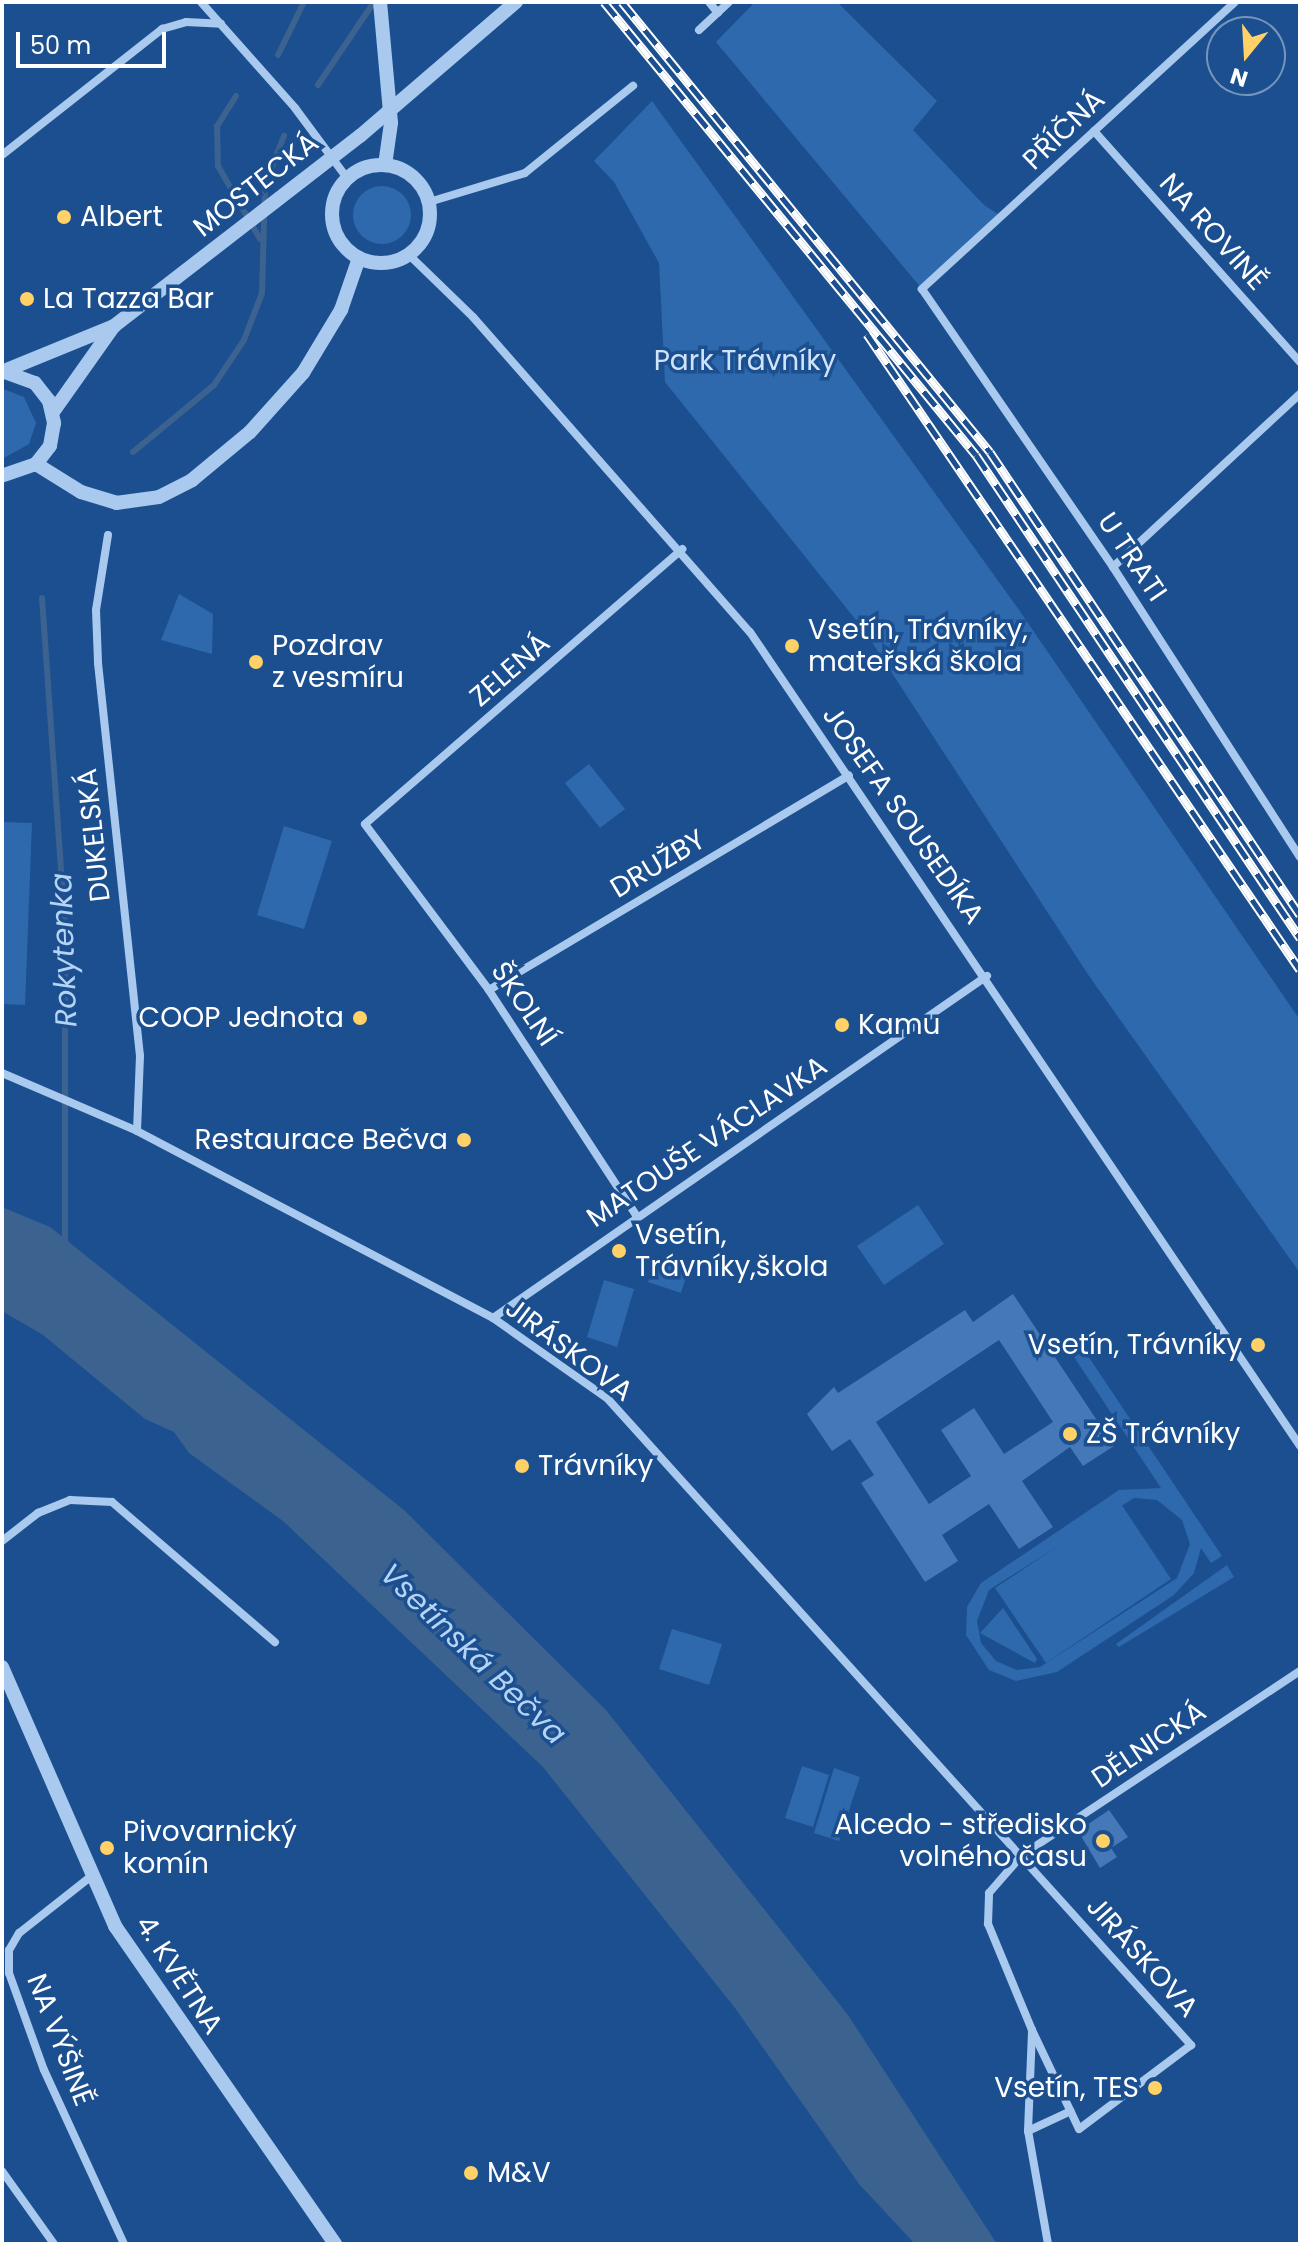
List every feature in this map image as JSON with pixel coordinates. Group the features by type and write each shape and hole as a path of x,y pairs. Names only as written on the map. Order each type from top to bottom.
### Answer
{"street":[{"path":"201,2 295,108 347,178"},
{"path":"380,2 391,123 385,165"},
{"name":"MOSTECKÁ","path":"3,371 114,326 360,136 516,2"},
{"path":"709,2 718,13"},
{"path":"699,30 729,2"},
{"name":"PŘÍČNÁ","path":"922,289 1235,2"},
{"path":"2,155 162,29 186,22 221,24"},
{"path":"429,202 525,173 633,86"},
{"name":"NA ROVINĚ","path":"1094,131 1300,362"},
{"path":"385,165 413,176 429,202 427,232 409,255 384,263 359,258 346,249 332,221 332,206 347,178 385,165"},
{"name":"JOSEFA SOUSEDÍKA","path":"409,255 473,317 682,549 750,632 987,976 1300,1446"},
{"path":"36,464 73,487 116,503 174,491 250,432 316,353 341,310 359,258"},
{"name":"U TRATI","path":"922,289 1113,567 1300,855"},
{"path":"2,476 36,464 50,446 53,412 114,326"},
{"path":"3,371 35,383 53,412"},
{"path":"1113,567 1300,394"},
{"name":"DUKELSKÁ","path":"108,535 96,610 98,663 140,1056 137,1131"},
{"name":"ZELENÁ","path":"365,824 682,549"},
{"name":"DRUŽBY","path":"489,990 849,775"},
{"name":"ŠKOLNÍ","path":"365,824 489,990 636,1215"},
{"name":"MATOUŠE VÁCLAVKA","path":"493,1318 636,1215 987,976"},
{"name":"JIRÁSKOVA","path":"2,1073 137,1131 493,1318 607,1398 1191,2045 1079,2129 1071,2111"},
{"path":"2,1541 38,1513 70,1500 112,1502 275,1642"},
{"name":"4. KVĚTNA","path":"2,1667 89,1878 168,2008 335,2244"},
{"name":"DĚLNICKÁ","path":"1022,1855 1300,1671"},
{"path":"1022,1855 995,1881 988,1924 1032,2030 1071,2111 1028,2131"},
{"name":"NA VÝŠINĚ","path":"89,1878 19,1933 9,1950 9,1973 44,2070 124,2244"},
{"path":"1032,2030 1028,2131 1048,2244"},
{"path":"2,2171 54,2244"}],"green space":[{"path":"755,2 837,2 937,101 913,130 984,205 1004,218 922,289 716,42"},
{"name":"Park Trávníky","path":"652,101 1017,607 1300,1020 1300,1273 1089,976 864,630 665,382 659,263 614,182 594,161"},
{"path":"382,186 393,188 402,195 409,204 409,226 402,235 393,242 382,244 371,242 362,235 355,226 353,215 355,204 362,195 371,188"},
{"path":"3,389 24,397 36,423 29,444 4,458"},
{"path":"179,594 213,614 212,654 161,640"},
{"path":"589,764 625,809 600,828 565,783"},
{"path":"2,822 32,823 25,1005 2,1004"},
{"path":"284,826 332,841 304,929 257,915"},
{"path":"918,1205 944,1244 884,1285 857,1246"},
{"path":"656,1260 688,1271 681,1293 648,1282"},
{"path":"604,1280 634,1289 617,1347 587,1337"},
{"path":"1084,1350 1222,1556 1211,1563 1201,1548 1194,1573 1174,1595 1057,1672 1016,1681 989,1670 966,1635 967,1607 981,1583 1119,1490 1161,1488 1074,1357","holes":["1134,1498 1157,1500 1182,1520 1190,1544 1177,1578 1040,1667 1017,1670 996,1661 981,1643 977,1621 989,1590"]},
{"path":"1121,1504 1171,1579 1046,1663 995,1588"},
{"path":"1227,1565 1234,1577 1119,1647 1116,1644"},
{"path":"1003,1608 1037,1659 1035,1663 980,1633"},
{"path":"672,1629 722,1644 709,1685 659,1669"},
{"path":"802,1766 829,1775 813,1827 785,1818"},
{"path":"834,1768 860,1777 839,1841 814,1833"}],"water":[{"name":"Vsetínská Bečva","path":"2,1207 50,1227 404,1510 606,1710 848,2015 997,2244 915,2244 859,2184 735,2008 543,1767 283,1521 189,1453 174,1432 145,1419 43,1335 2,1311"}],"building":[{"name":"ZŠ Trávníky","path":"1013,1294 1114,1446 1083,1466 1070,1447 1022,1481 1053,1527 1019,1549 989,1504 942,1535 958,1561 925,1582 861,1483 874,1475 850,1439 832,1451 807,1414 834,1387 838,1393 965,1310 973,1322","holes":["999,1340 1053,1422 1004,1454 974,1408 941,1430 971,1476 929,1504 876,1422"]},
{"name":"Alcedo - středisko volného času","path":"1109,1810 1128,1837 1111,1848 1117,1857 1100,1868 1078,1831"}],"waterway":[{"path":"278,55 304,2"},
{"name":"Rokytenka","path":"318,85 374,2"},
{"path":"236,96 217,126 218,166 260,239"},
{"name":"Rokytenka","path":"133,452 214,385 244,340 262,293 265,184 284,136"},
{"name":"Rokytenka","path":"42,598 65,931 65,1249"}],"railway":[{"path":"604,2 976,455 1300,938"},
{"path":"622,2 990,452 1300,915"},
{"path":"867,334 1300,970"}],"place":[{"name":"Albert","path":"64,217"},
{"name":"La Tazza Bar","path":"27,299"},
{"name":"Vsetín, Trávníky, mateřská škola","path":"792,646"},
{"name":"Pozdrav z vesmíru","path":"256,662"},
{"name":"COOP Jednota","path":"360,1018"},
{"name":"Kamu","path":"842,1025"},
{"name":"Restaurace Bečva","path":"464,1140"},
{"name":"Vsetín, Trávníky,škola","path":"619,1251"},
{"name":"Vsetín, Trávníky","path":"1258,1345"},
{"name":"ZŠ Trávníky","path":"1070,1434"},
{"name":"Trávníky","path":"522,1466"},
{"name":"Alcedo - středisko volného času","path":"1103,1841"},
{"name":"Pivovarnický komín","path":"107,1848"},
{"name":"Vsetín, TES","path":"1155,2088"},
{"name":"M&V","path":"471,2173"}]}
